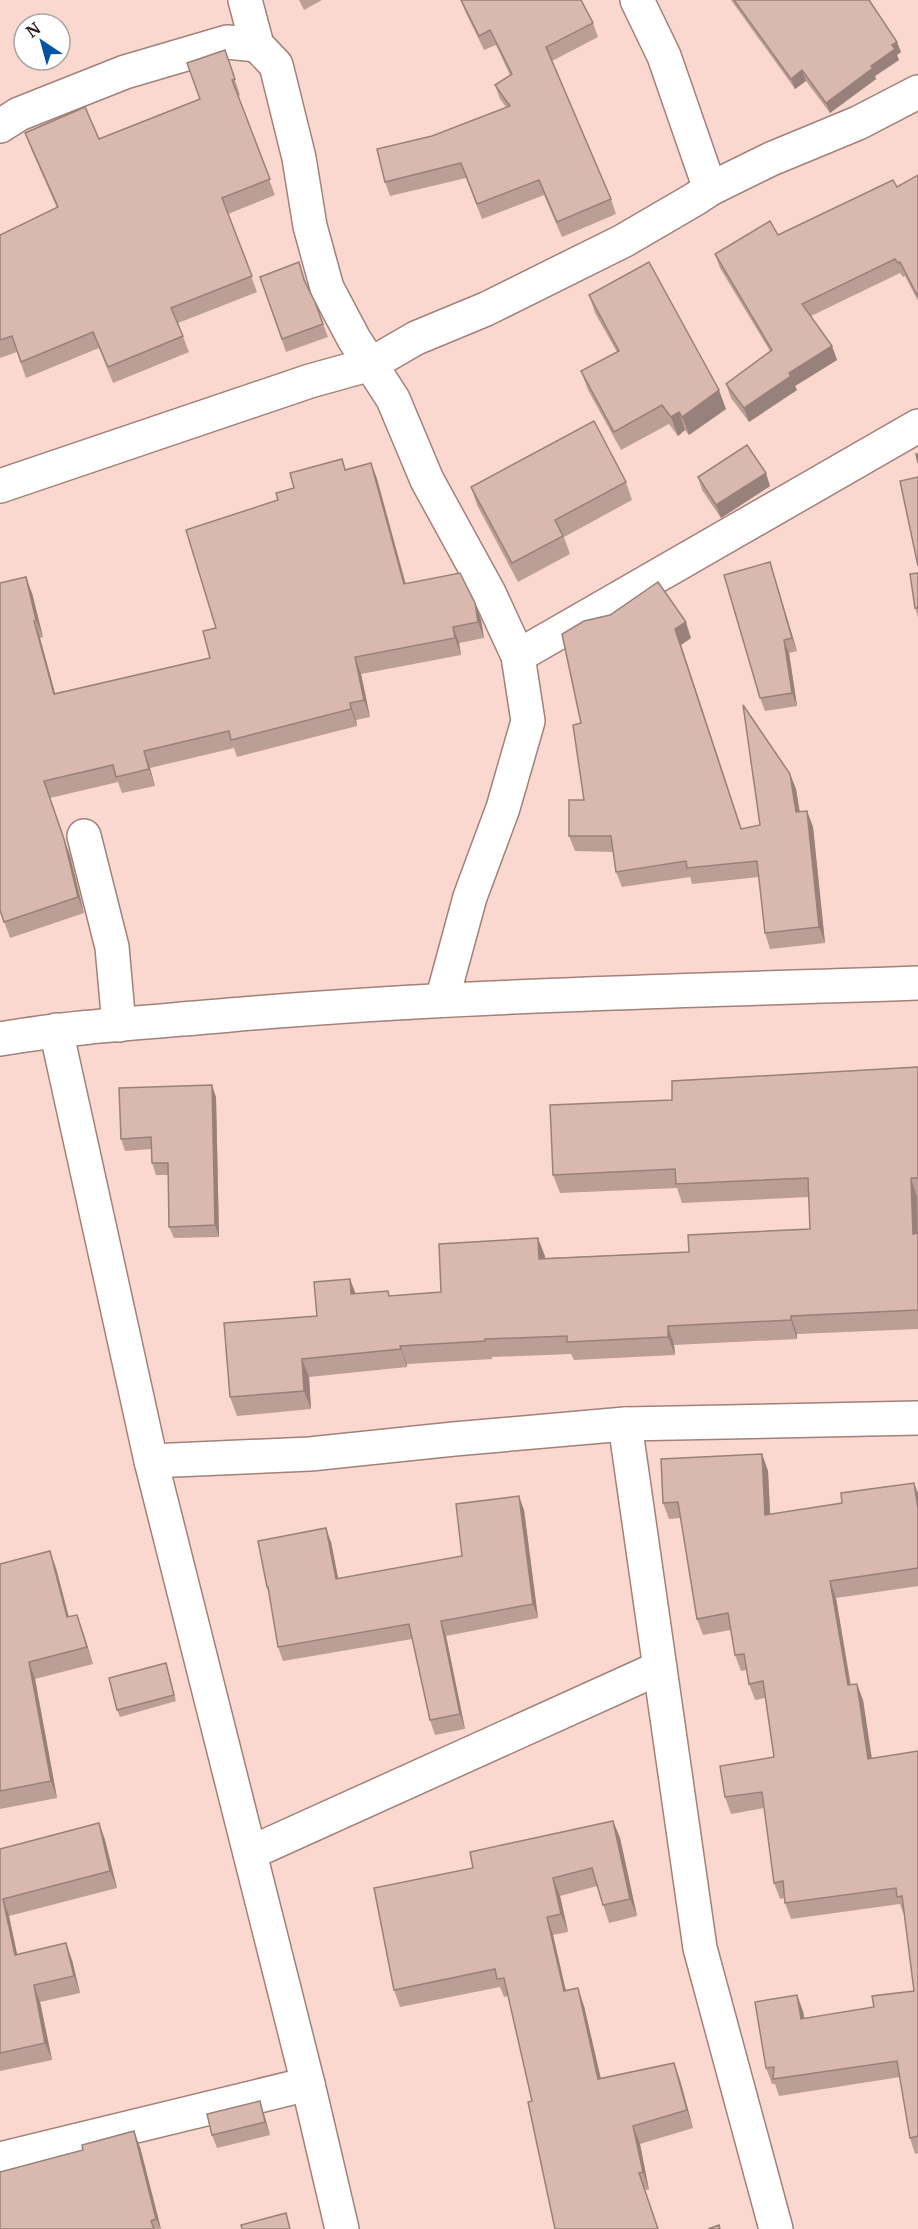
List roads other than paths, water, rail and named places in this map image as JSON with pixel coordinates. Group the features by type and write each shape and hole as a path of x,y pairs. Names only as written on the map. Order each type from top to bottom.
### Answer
{"street":[{"path":"245,0 257,45 276,65 299,158 310,226 327,288 354,339 393,399 427,480 484,583 518,656 528,721 503,808 470,897 442,1000"},
{"path":"637,0 664,56 710,189"},
{"path":"0,126 19,114 125,72 227,42 257,45"},
{"path":"0,486 310,381 371,364 416,338 486,309 623,241 710,189 771,159 858,123 918,92"},
{"path":"518,656 918,426"},
{"path":"84,836 111,947 119,1024"},
{"path":"0,1039 56,1030 308,1008 442,1000 918,983"},
{"path":"56,1030 151,1461 308,2084 342,2229"},
{"path":"151,1461 310,1454 625,1424 918,1418"},
{"path":"625,1424 700,1948 776,2229"},
{"path":"250,1853 659,1668"},
{"path":"0,2159 308,2084"}]}
